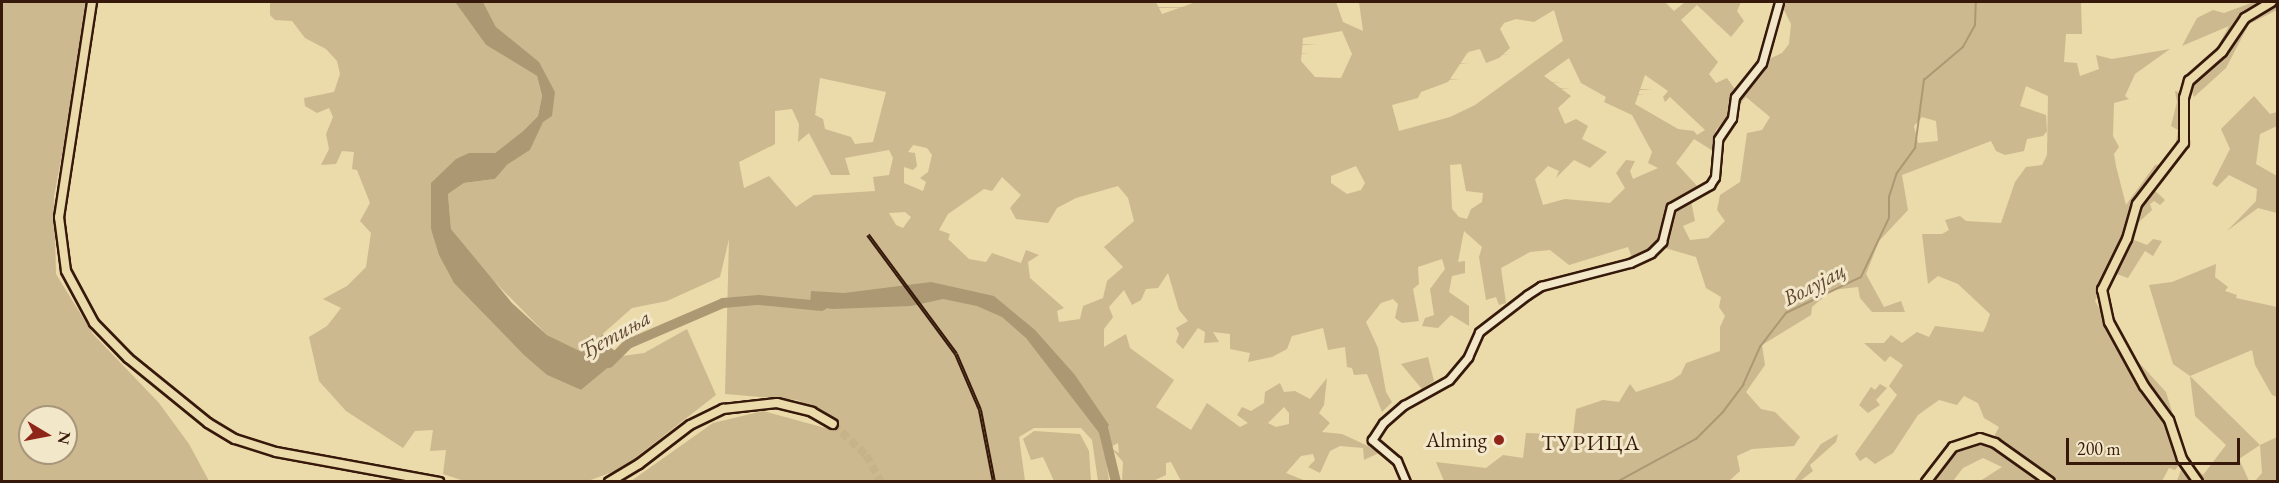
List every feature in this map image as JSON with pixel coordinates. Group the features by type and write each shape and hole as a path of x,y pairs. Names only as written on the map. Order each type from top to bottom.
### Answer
{"main road":[{"path":"92,2 59,217 66,271 93,323 146,372 234,439 283,453 440,482"},
{"path":"2198,482 2182,459 2169,420 2144,386 2109,322 2102,290 2127,239 2138,204 2184,143 2184,98 2190,81 2222,52 2245,18 2272,2"},
{"path":"609,482 639,464 690,425 723,409 759,402 782,404 812,412 833,424"},
{"path":"1926,482 1953,447 1976,438 1995,443 2050,482"}],"street":[{"path":"1406,482 1397,461 1372,440 1395,411 1449,380 1468,357 1479,332 1527,295 1580,273 1630,263 1659,247 1671,207 1703,190 1715,177 1718,139 1732,118 1735,97 1762,63 1779,2"}],"shaded area":[{"path":"2,2 99,2 80,58 54,197 56,274 93,334 159,403 189,444 209,481 2,481"},
{"path":"270,2 455,2 486,45 537,76 542,96 538,116 495,153 469,153 431,229 491,318 547,375 581,390 622,356 644,353 687,329 716,395 621,469 585,482 464,481 443,474 446,450 430,451 433,430 415,431 403,448 346,411 319,381 309,337 327,326 341,308 323,299 347,286 366,267 371,233 360,221 370,203 357,170 352,169 354,152 342,151 336,164 321,165 329,149 326,134 333,117 329,108 317,113 305,106 304,98 334,92 340,74 337,61 326,49 305,38 292,21 275,20 270,15"},
{"path":"455,2 483,2 496,27 539,62 555,92 552,116 543,122 530,150 507,165 495,179 464,183 448,194 451,229 512,303 547,335 582,352 603,334 607,345 622,356 581,390 547,375 524,355 454,283 439,255 431,229 431,183 456,159 469,153 495,153 538,116 542,96 537,76 486,45"},
{"path":"483,2 1156,2 1162,14 1196,2 1336,2 1343,22 1363,31 1359,2 1665,2 1674,11 1685,2 1741,2 1737,11 1744,21 1731,37 1697,5 1681,20 1718,62 1709,74 1716,83 1727,78 1734,88 1745,87 1767,60 1782,53 1789,44 1791,24 1780,2 2081,2 2082,34 2066,34 2064,62 2077,63 2080,76 2099,69 2096,55 2112,59 2170,49 2135,74 2125,96 2129,99 2114,103 2113,136 2119,147 2114,154 2126,205 2155,165 2165,164 2133,203 2123,238 2095,301 2167,423 2180,464 2175,470 2169,468 2162,481 1980,481 2002,467 1983,458 1963,468 1953,481 1934,481 1960,448 1971,444 1989,446 1999,427 1984,418 1978,403 1964,396 1957,405 1939,400 1918,415 1893,453 1875,464 1866,457 1860,461 1855,454 1897,395 1889,386 1903,365 1890,356 1885,362 1864,343 1884,343 1891,335 1902,343 1917,332 1929,337 1935,326 1983,332 1986,326 1990,314 1958,284 1938,276 1928,284 1922,234 1942,234 1949,230 1945,220 1960,216 1966,221 2001,223 2015,182 2026,167 2042,165 2047,155 2048,96 2026,86 2020,106 2046,115 2047,131 2043,136 2027,139 2024,151 2005,155 1996,151 1991,141 1902,175 1908,210 1879,241 1866,274 1884,307 1901,301 1905,312 1872,312 1860,298 1858,287 1832,290 1812,307 1811,315 1762,345 1765,365 1746,392 1761,409 1775,412 1800,437 1794,446 1752,449 1737,456 1740,471 1729,481 1444,481 1436,462 1486,468 1503,455 1523,458 1526,433 1573,435 1576,409 1603,400 1619,402 1630,384 1636,392 1672,380 1681,374 1686,363 1720,351 1720,327 1725,316 1719,307 1721,297 1706,288 1696,257 1665,248 1644,259 1633,260 1628,247 1569,265 1550,250 1530,252 1501,268 1506,303 1499,305 1496,297 1486,300 1479,257 1482,247 1464,231 1458,262 1465,261 1465,273 1452,276 1449,292 1469,306 1469,326 1451,315 1438,328 1422,326 1425,318 1434,315 1430,289 1445,269 1442,259 1418,267 1419,284 1413,289 1419,321 1402,323 1395,318 1398,304 1393,299 1381,303 1366,322 1378,348 1386,392 1392,402 1382,412 1367,374 1354,375 1352,368 1347,367 1345,347 1328,350 1323,328 1292,336 1287,349 1272,357 1248,362 1250,353 1230,349 1230,334 1213,332 1219,342 1204,343 1205,332 1198,328 1183,349 1176,342 1179,334 1176,328 1188,321 1179,310 1168,273 1158,288 1146,289 1141,300 1132,305 1124,290 1109,307 1113,317 1104,329 1104,347 1126,334 1130,348 1174,380 1156,407 1191,430 1207,403 1240,427 1248,423 1237,415 1242,407 1251,411 1264,403 1265,392 1280,383 1284,392 1295,391 1310,399 1327,378 1324,405 1319,413 1330,423 1322,432 1342,434 1381,452 1364,460 1363,448 1340,446 1330,451 1320,473 1308,467 1315,460 1313,454 1301,456 1286,473 1306,481 1181,481 1171,462 1166,463 1166,475 1153,481 1122,481 1123,462 1112,449 1119,453 1118,443 1105,450 1109,481 1098,481 1092,440 1081,428 1034,428 1019,437 1025,481 631,481 713,423 763,411 829,429 838,420 797,400 725,394 729,239 720,277 667,301 632,308 582,352 547,335 485,272 451,229 448,194 464,183 495,179 507,165 530,150 555,92 496,27","holes":["1554,10 1563,41 1475,105 1450,117 1399,131 1392,105 1418,98 1421,92 1448,82 1468,52 1480,49 1486,63 1499,58 1510,48 1500,29 1504,23 1516,19 1534,22","1342,31 1352,54 1341,78 1315,77 1301,61 1303,38","1569,58 1581,83 1606,97 1604,102 1632,115 1652,152 1648,163 1658,168 1633,179 1630,171 1635,161 1626,160 1616,173 1625,188 1610,203 1565,199 1543,205 1535,179 1548,166 1559,171 1556,178 1574,160 1590,168 1607,152 1582,139 1588,126 1576,119 1565,124 1558,108 1571,96 1544,76","1645,75 1668,91 1663,97 1665,102 1670,97 1705,130 1697,135 1694,131 1678,129 1635,104","820,78 886,92 873,142 855,144 851,137 825,129 823,119 815,115","1746,97 1770,117 1762,130 1747,133 1740,182 1720,195 1717,210 1725,221 1708,238 1690,240 1683,226 1695,221 1689,191 1699,188 1676,163 1694,139 1713,151 1716,130","792,109 799,124 798,142 809,133 831,175 850,175 845,158 889,150 893,158 889,175 873,177 875,191 814,195 796,207 769,176 744,188 739,162 775,144 775,111","1922,117 1936,121 1938,141 1918,143 1914,126","913,145 927,148 932,155 928,172 920,178 926,182 923,191 904,183 904,167 913,170 917,166 915,153 908,152","1461,164 1466,191 1483,193 1482,202 1471,209 1467,219 1459,217 1452,209 1450,165","1356,166 1365,183 1361,190 1347,194 1331,183 1331,176","1002,177 1021,195 1010,208 1016,219 1048,223 1057,208 1076,198 1118,186 1128,198 1134,221 1104,247 1123,267 1107,281 1103,298 1083,306 1080,319 1059,322 1057,311 1064,308 1030,278 1028,262 1039,255 1026,250 1021,263 992,253 986,262 969,259 948,239 950,234 939,230 948,214 984,189 992,191","905,212 911,217 903,228 896,225 889,213","1284,407 1289,413 1289,424 1276,427 1268,423"]},
{"path":"2254,2 2277,2 2277,10 2249,24 2226,68 2194,97 2191,90 2198,79 2226,57 2240,30 2237,21 2212,57 2229,26 2182,46 2197,18 2213,10 2224,13"},
{"path":"2175,91 2179,92 2181,131 2174,153 2178,130 2171,126 2177,102"},
{"path":"2254,96 2270,114 2277,112 2277,126 2260,134 2256,164 2277,176 2277,213 2258,208 2227,231 2256,201 2257,189 2229,175 2217,187 2212,184 2230,149 2221,129"},
{"path":"2153,189 2165,200 2160,205 2154,201 2150,204 2152,210 2139,222 2134,240 2147,245 2153,239 2162,241 2153,256 2145,251 2128,278 2114,273 2127,246 2136,214"},
{"path":"2216,264 2215,277 2228,287 2225,291 2237,295 2236,298 2277,307 2277,397 2272,395 2255,365 2252,350 2190,376 2173,364 2149,285 2172,282"},
{"path":"931,282 994,296 1035,330 1075,375 1109,425 1100,434 1026,338 1002,317 977,306 943,299 911,306 833,309 810,306 811,291 844,293"},
{"path":"2131,354 2166,392 2186,457 2174,422 2140,375"},
{"path":"1428,357 1434,381 1422,389 1401,364"},
{"path":"2190,376 2260,445 2239,459 2249,481 2206,481 2190,466 2186,457 2203,475 2226,445 2195,416"},
{"path":"1880,384 1887,388 1876,400 1880,405 1868,413 1859,405 1871,387 1875,390"},
{"path":"1034,431 1080,434 1089,451 1091,481 1054,481 1043,457 1031,460 1023,439"},
{"path":"1838,434 1836,442 1810,465 1813,471 1800,481 1794,481 1821,444"},
{"path":"2277,437 2277,481 2255,481 2262,473 2260,445"},
{"path":"2182,467 2194,481 2177,481"}],"waterway":[{"name":"Волујац","path":"1617,482 1696,439 1723,412 1743,385 1760,347 1786,313 1861,277 1889,218 1889,197 1897,173 1915,148 1924,80 1963,47 1975,25 1976,2"},
{"name":"Ђетиња","path":"609,363 628,344 723,303 759,300 822,306"},
{"name":"Ђетиња","path":"1097,418 1103,428 1116,482"}],"tunnel":[{"path":"833,424 866,455 881,482"}],"railway":[{"path":"868,235 956,354 980,410 994,482"}],"place":[{"name":"Alming","path":"1499,440"}],"district":[{"name":"ТУРИЦА","path":"1591,443"}]}
